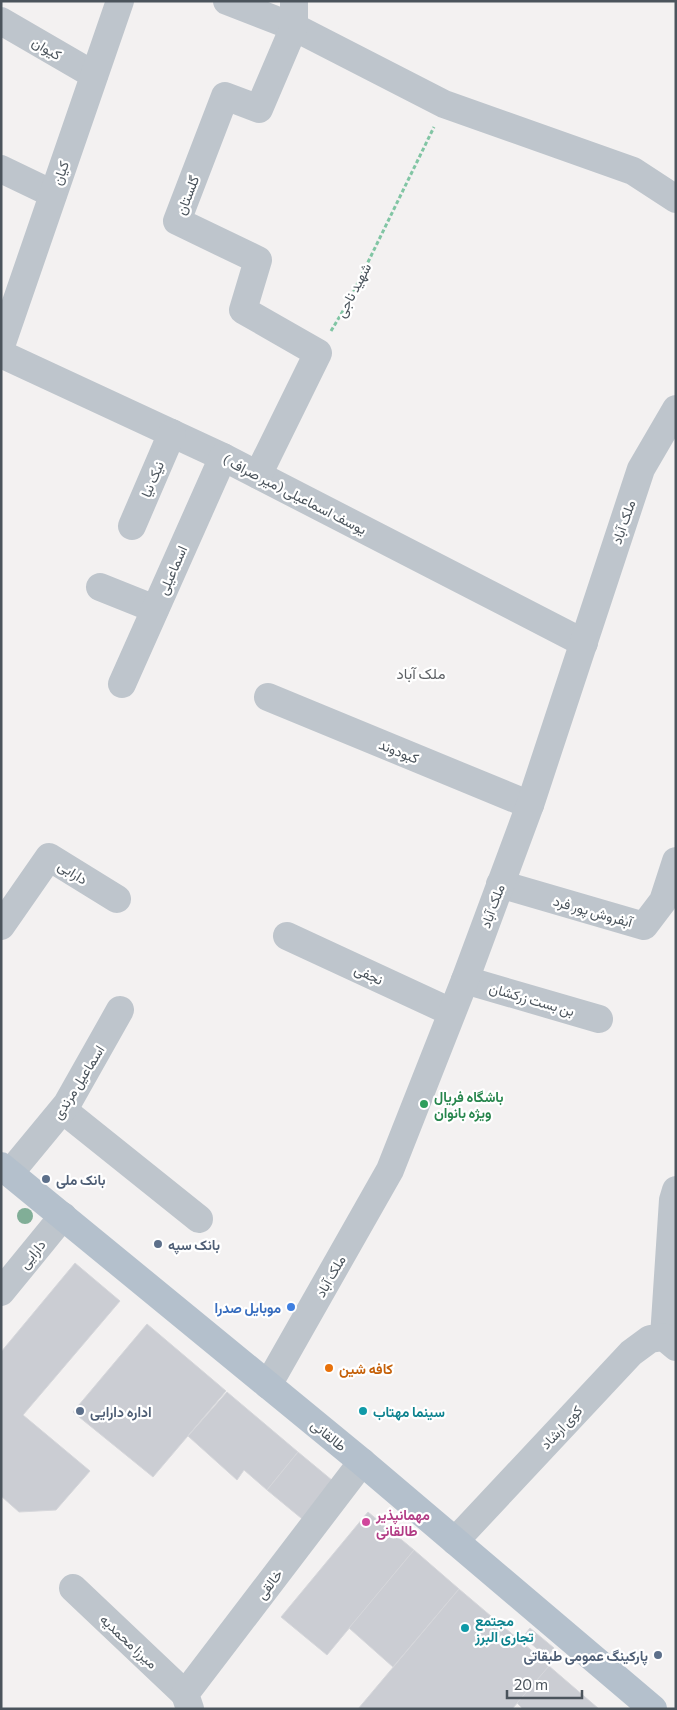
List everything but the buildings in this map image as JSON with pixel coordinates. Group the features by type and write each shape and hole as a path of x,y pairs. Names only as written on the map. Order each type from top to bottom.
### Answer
{"main road":[{"name":"طالقانی","path":"6,1169 362,1462 455,1541 639,1705"}],"street":[{"path":"1,17 7,1"},
{"name":"کیان","path":"1,346 12,280 53,194 120,1"},
{"path":"227,1 294,14 444,104 633,171 676,199"},
{"name":"گلستان","path":"294,14 259,109 225,96 177,221 258,260 243,310 318,353"},
{"name":"کیوان","path":"1,21 94,75"},
{"path":"1,169 53,194"},
{"path":"258,475 318,353"},
{"name":"یوسف اسماعیلی (میر صراف )","path":"1,354 223,457 584,643"},
{"name":"ملک آباد","path":"268,1385 390,1170 465,980 530,805 641,469 676,409"},
{"name":"نیک نیا","path":"132,526 172,433"},
{"name":"اسماعیلی","path":"122,684 223,457"},
{"path":"100,587 155,609"},
{"name":"کبودوند","path":"268,697 530,805"},
{"name":"دارابی","path":"1,926 49,857 117,899"},
{"name":"آبفروش پور فرد","path":"500,884 644,926 663,900 676,861"},
{"name":"نجفی","path":"287,936 451,1012"},
{"name":"بن بست زرکشان","path":"465,980 599,1019"},
{"name":"اسماعیل مرندی","path":"6,1169 63,1110 120,1010"},
{"path":"63,1110 199,1219"},
{"path":"670,1342 673,1200 676,1190"},
{"name":"دارایی","path":"1,1292 63,1216"},
{"name":"کوی ارشاد","path":"455,1541 631,1353 650,1339 670,1342"},
{"name":"خالقی","path":"187,1701 362,1462"},
{"name":"میرزا محمدیه","path":"73,1588 187,1701"}],"path":[{"name":"شهید ناجی","path":"318,353 349,301 444,104"}],"place":[{"name":"باشگاه فریال ویژه بانوان","path":"424,1104"},
{"name":"بانک ملی","path":"46,1179"},
{"name":"بانک سپه","path":"158,1244"},
{"name":"موبایل صدرا","path":"291,1307"},
{"name":"کافه شین","path":"329,1368"},
{"name":"اداره دارایی","path":"80,1411"},
{"name":"سینما مهتاب","path":"363,1411"},
{"name":"مهمانپذیر طالقانی","path":"366,1522"},
{"name":"مجتمع تجاری البرز","path":"465,1628"},
{"name":"پارکینگ عمومی طبقاتی","path":"658,1655"}],"district":[{"name":"ملک آباد","path":"421,673"}]}
